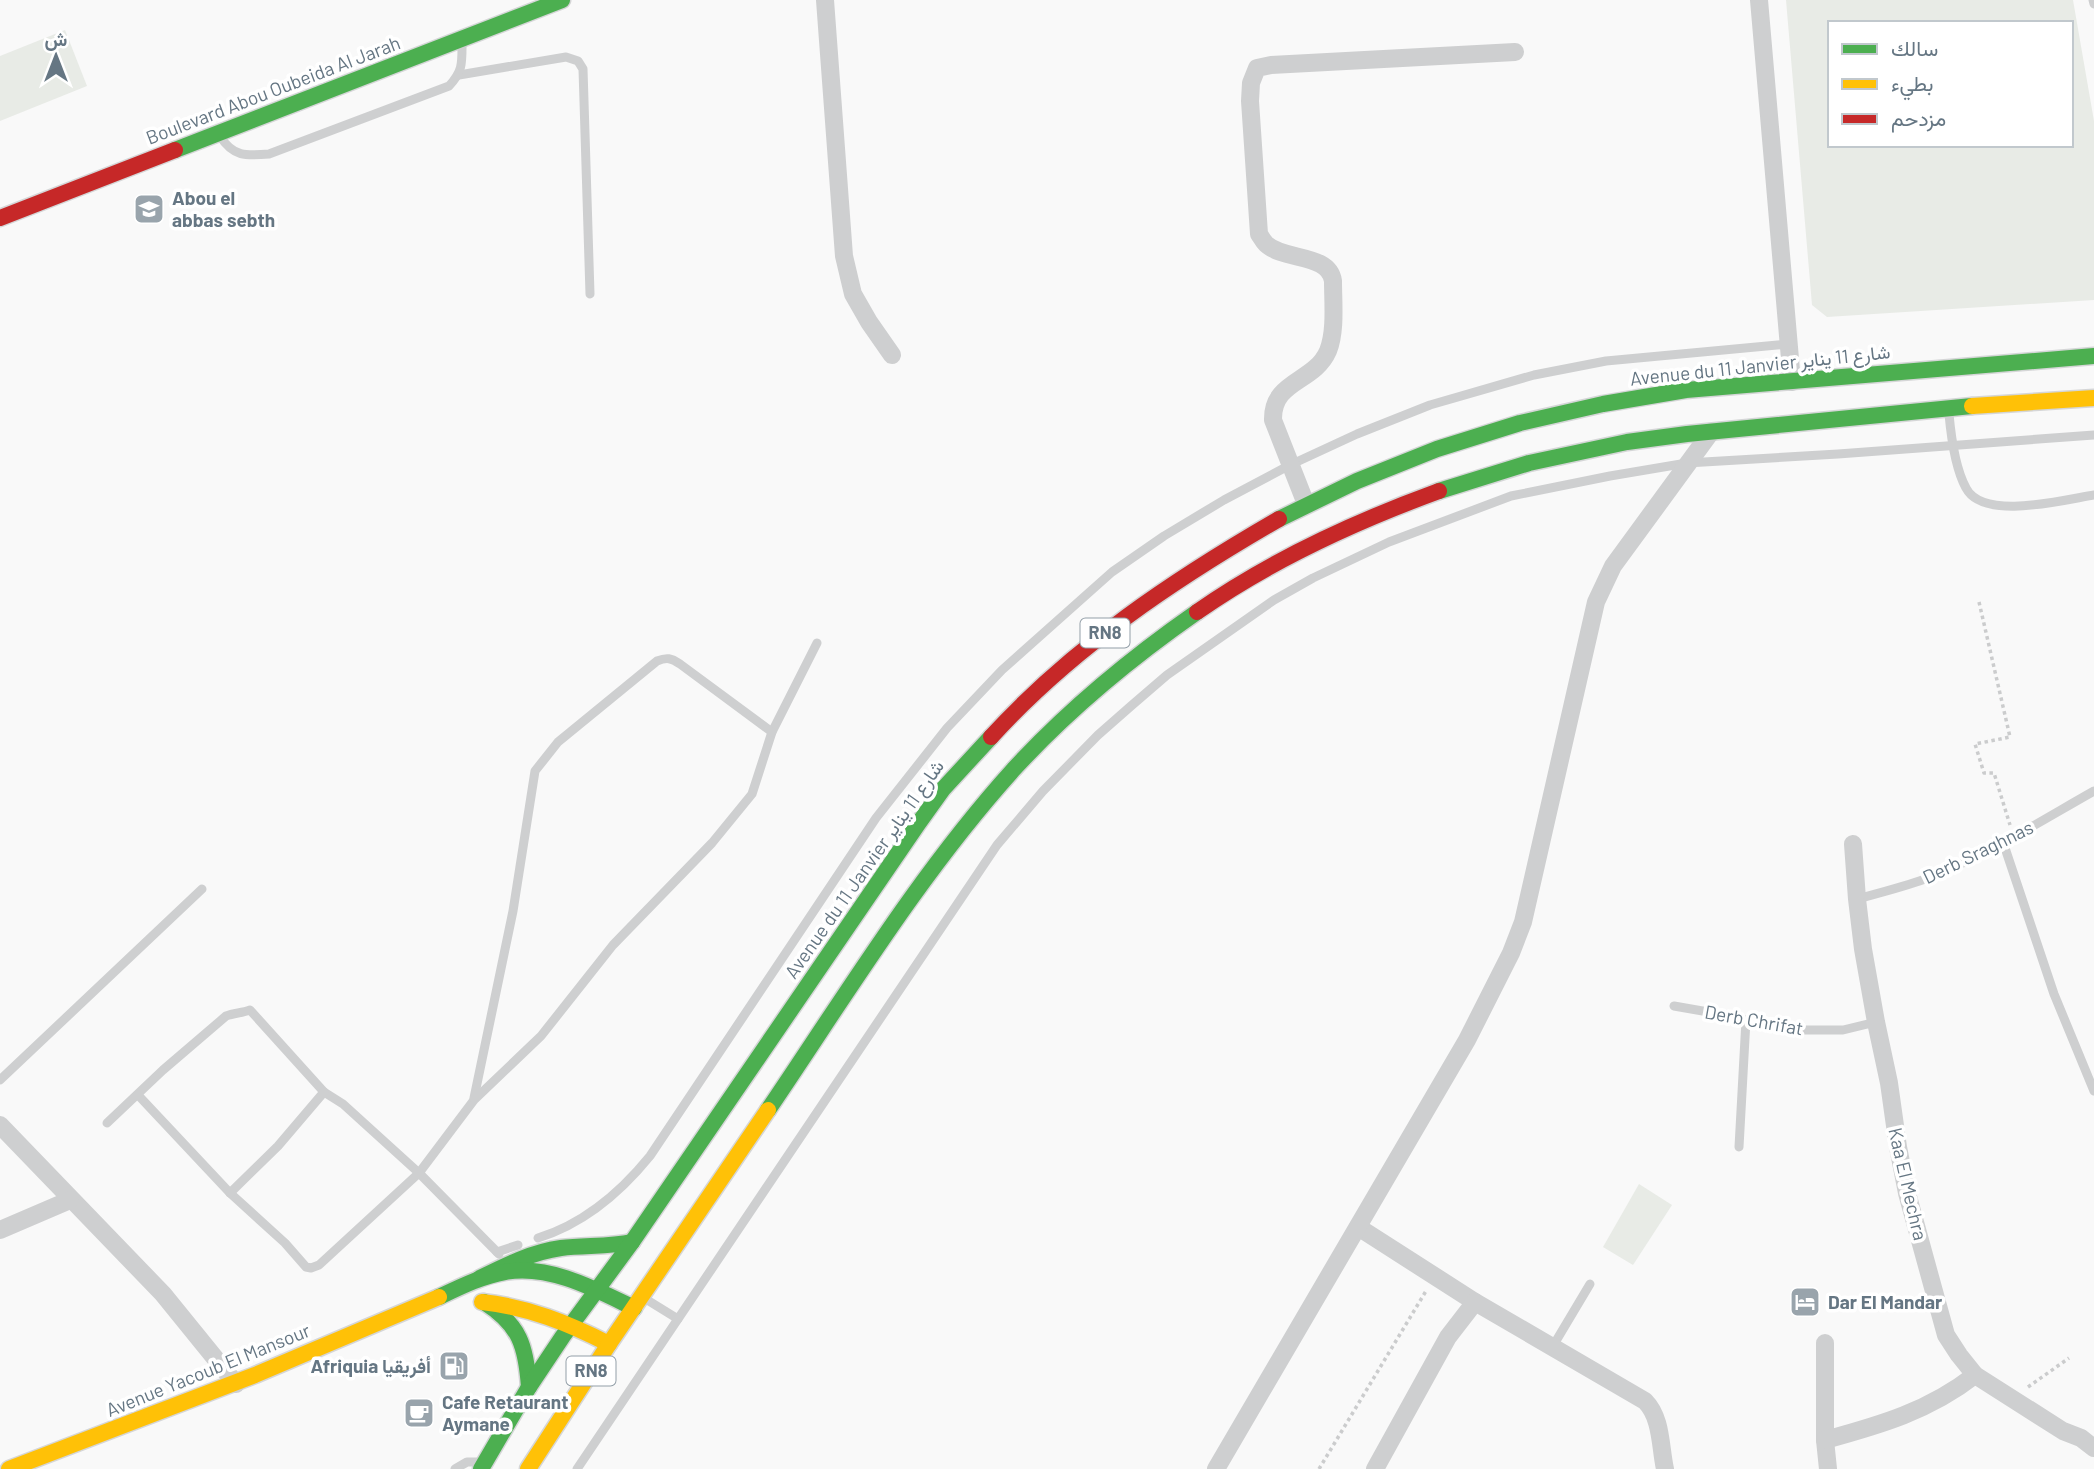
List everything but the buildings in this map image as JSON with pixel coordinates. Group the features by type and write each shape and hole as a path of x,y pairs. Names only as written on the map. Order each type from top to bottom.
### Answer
{"main road":[{"name":"Boulevard Abou Oubeida Al Jarah","path":"0,218 562,0"},
{"name":"Avenue du 11 Janvier شارع 11 يناير","path":"483,1465 529,1387 571,1324 632,1242 942,791 996,729 1054,674 1135,609 1202,563 1306,504 1409,459 1522,422 1632,398 1686,390 2094,356"},
{"name":"RN8","path":"528,1469 609,1344 909,902 948,849 998,787 1050,731 1133,658 1210,603 1282,560 1348,527 1415,499 1488,474 1564,454 1649,439 1711,432 1948,408 2094,398"},
{"path":"480,1278 502,1258 532,1255 559,1248 612,1246 632,1242"},
{"name":"Avenue Yacoub El Mansour","path":"9,1469 30,1465 236,1384 465,1284 506,1271 524,1270 556,1276 638,1302"},
{"name":"Avenue Yacoub El Mansour","path":"421,1305 484,1302 520,1307 571,1324 609,1344"},
{"path":"484,1302 503,1314 518,1333 526,1354 529,1387"}],"street":[{"path":"825,0 844,256 853,295 892,355"},
{"path":"1759,0 1791,382"},
{"path":"1306,504 1273,420 1274,405 1279,395 1314,370 1328,351 1334,281 1332,273 1324,265 1278,251 1266,244 1259,234 1250,100 1251,83 1257,68 1285,64 1515,52"},
{"path":"1216,1469 1467,1040 1511,953 1523,922 1595,602 1613,566 1711,432"},
{"name":"Kaa El Mechra","path":"1853,844 1857,899 1896,1137 1946,1335 1975,1375 2094,1448"},
{"path":"0,1125 163,1294 236,1384"},
{"path":"0,1230 70,1200"},
{"path":"1358,1227 1475,1302 1645,1401 1656,1419 1664,1469"},
{"path":"1374,1469 1448,1338 1475,1302"},
{"path":"1825,1343 1825,1440 1828,1469"},
{"path":"1825,1440 1891,1422 1917,1411 1958,1389 1975,1375"}],"lane":[{"path":"219,134 228,149 237,153 251,156 269,154 449,86 459,75 462,39"},
{"path":"459,75 566,57 578,61 583,69 590,294"},
{"path":"107,1123 226,1016 250,1010 324,1092 343,1104 419,1173 502,1258 557,1232 607,1201 639,1170 876,818 947,728 1002,670 1112,572 1164,536 1290,465 1357,433 1430,405 1534,375 1606,361 1789,344"},
{"path":"1948,408 1952,445 1966,489 1978,500 2011,507 2094,495"},
{"path":"578,1469 998,845 1043,791 1098,735 1167,675 1274,600 1390,542 1511,496 1687,463 2094,435"},
{"path":"138,1095 230,1193 285,1243 306,1267 319,1265 419,1173 474,1100 541,1036 613,945 712,844 752,794 772,732 817,643"},
{"path":"474,1100 522,862 531,785 540,763 558,742 657,661 665,658 681,664 772,732"},
{"name":"Derb Sraghnas","path":"1857,899 1925,879 2003,842 2094,791"},
{"path":"2003,842 2054,994 2094,1091"},
{"path":"0,1080 202,889"},
{"name":"Derb Chrifat","path":"1674,1006 1724,1014 1776,1027 1827,1031 1876,1022"},
{"path":"1739,1147 1746,1020"},
{"path":"230,1193 278,1146 324,1092"},
{"path":"1553,1346 1590,1284"},
{"path":"638,1302 678,1319"},
{"path":"455,1469 467,1462 483,1465"}],"path":[{"path":"1979,603 2010,737 1975,744 1984,773 1994,773 2014,836"},
{"path":"1319,1469 1366,1387 1435,1277"},
{"path":"2013,1398 2068,1357"}],"shaded area":[{"path":"1786,0 2073,0 2094,121 2094,300 1827,317 1812,305"},
{"path":"65,30 87,86 0,121 0,56"},
{"path":"1639,1184 1672,1205 1633,1265 1603,1247"}],"traffic: fast":[{"path":"175,150 562,0"},
{"path":"1279,519 1357,481 1437,449 1520,423 1603,404 1686,390 2094,356"},
{"path":"1439,491 1529,463 1627,442 1972,406"},
{"path":"768,1110 915,893 979,809 1034,748 1078,706 1124,666 1197,612"},
{"path":"481,1469 529,1387 563,1336 632,1242 918,824 943,789 991,737"},
{"path":"480,1278 519,1260 550,1250 632,1242"},
{"path":"439,1297 488,1276 522,1270 571,1280 634,1308"},
{"path":"484,1302 506,1319 519,1338 526,1360 529,1387"}],"traffic: slow":[{"path":"1972,406 2094,398"},
{"path":"528,1469 609,1344 768,1110"},
{"path":"9,1469 255,1375 439,1297"},
{"path":"482,1302 547,1317 609,1344"}],"traffic: jam":[{"path":"0,218 175,150"},
{"path":"1197,612 1284,559 1376,516 1439,491"},
{"path":"991,737 1056,673 1091,644 1164,591 1279,519"}],"place":[{"name":"Abou el abbas sebth","path":"149,209"},
{"name":"Dar El Mandar","path":"1805,1302"},
{"name":"Afriquia أفريقيا","path":"454,1366"},
{"name":"Cafe Retaurant Aymane","path":"419,1413"}]}
